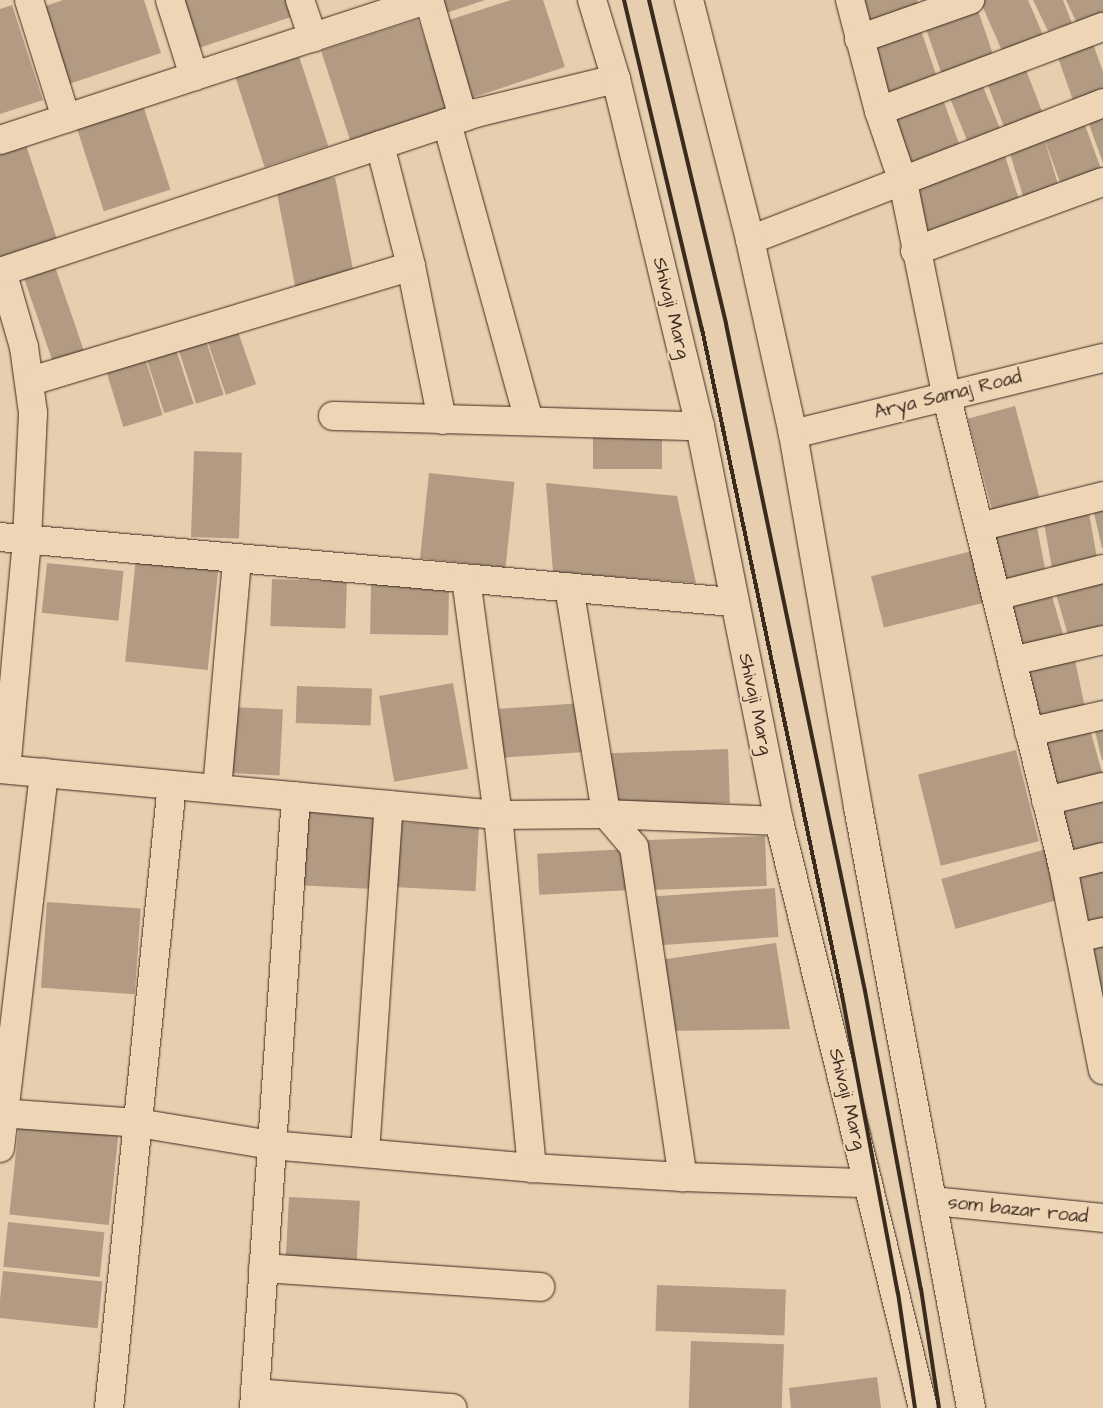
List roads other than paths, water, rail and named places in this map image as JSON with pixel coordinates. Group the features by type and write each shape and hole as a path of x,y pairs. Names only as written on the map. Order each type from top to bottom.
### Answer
{"street":[{"path":"29,0 66,118"},
{"path":"170,0 194,76"},
{"path":"300,0 313,38"},
{"path":"0,140 428,0 455,120 529,421"},
{"name":"Shivaji Marg","path":"592,0 616,79 700,426 733,602 779,821 923,1408"},
{"path":"689,0 750,240 793,434 858,807 971,1408"},
{"path":"850,0 879,111 903,182 915,252 946,394 1063,867 1077,938 1097,1010 1103,1070"},
{"path":"859,39 970,0"},
{"path":"879,111 1103,27"},
{"path":"616,79 455,120 1,271 31,381 33,413 27,540 3,769 498,815 606,814 779,821"},
{"path":"750,240 1103,103"},
{"path":"380,145 410,266 442,420"},
{"path":"915,252 1103,182"},
{"path":"31,381 410,266"},
{"name":"Arya Samaj Road","path":"793,434 946,394 1103,358"},
{"path":"333,416 700,426"},
{"path":"979,527 1103,496"},
{"path":"0,537 237,560 733,602"},
{"path":"217,789 237,560"},
{"path":"996,596 1103,569"},
{"path":"466,579 498,815 532,1168"},
{"path":"569,587 606,814 634,847 683,1177"},
{"path":"1012,661 1103,640"},
{"path":"1030,732 1103,715"},
{"path":"0,1148 2,1113 44,773"},
{"path":"109,1408 172,785"},
{"path":"1046,801 1103,787"},
{"path":"296,796 254,1401 452,1408"},
{"path":"364,1153 389,805"},
{"path":"1063,867 1103,857"},
{"path":"1077,938 1103,932"},
{"path":"2,1113 138,1123 271,1152 364,1153 532,1168 683,1177 868,1183"},
{"name":"som bazar road","path":"933,1201 1103,1218"},
{"path":"263,1268 540,1287"}],"railway":[{"path":"624,0 702,329 842,995 898,1293 915,1408"},
{"path":"649,0 726,324 865,991 921,1289 939,1408"}]}
